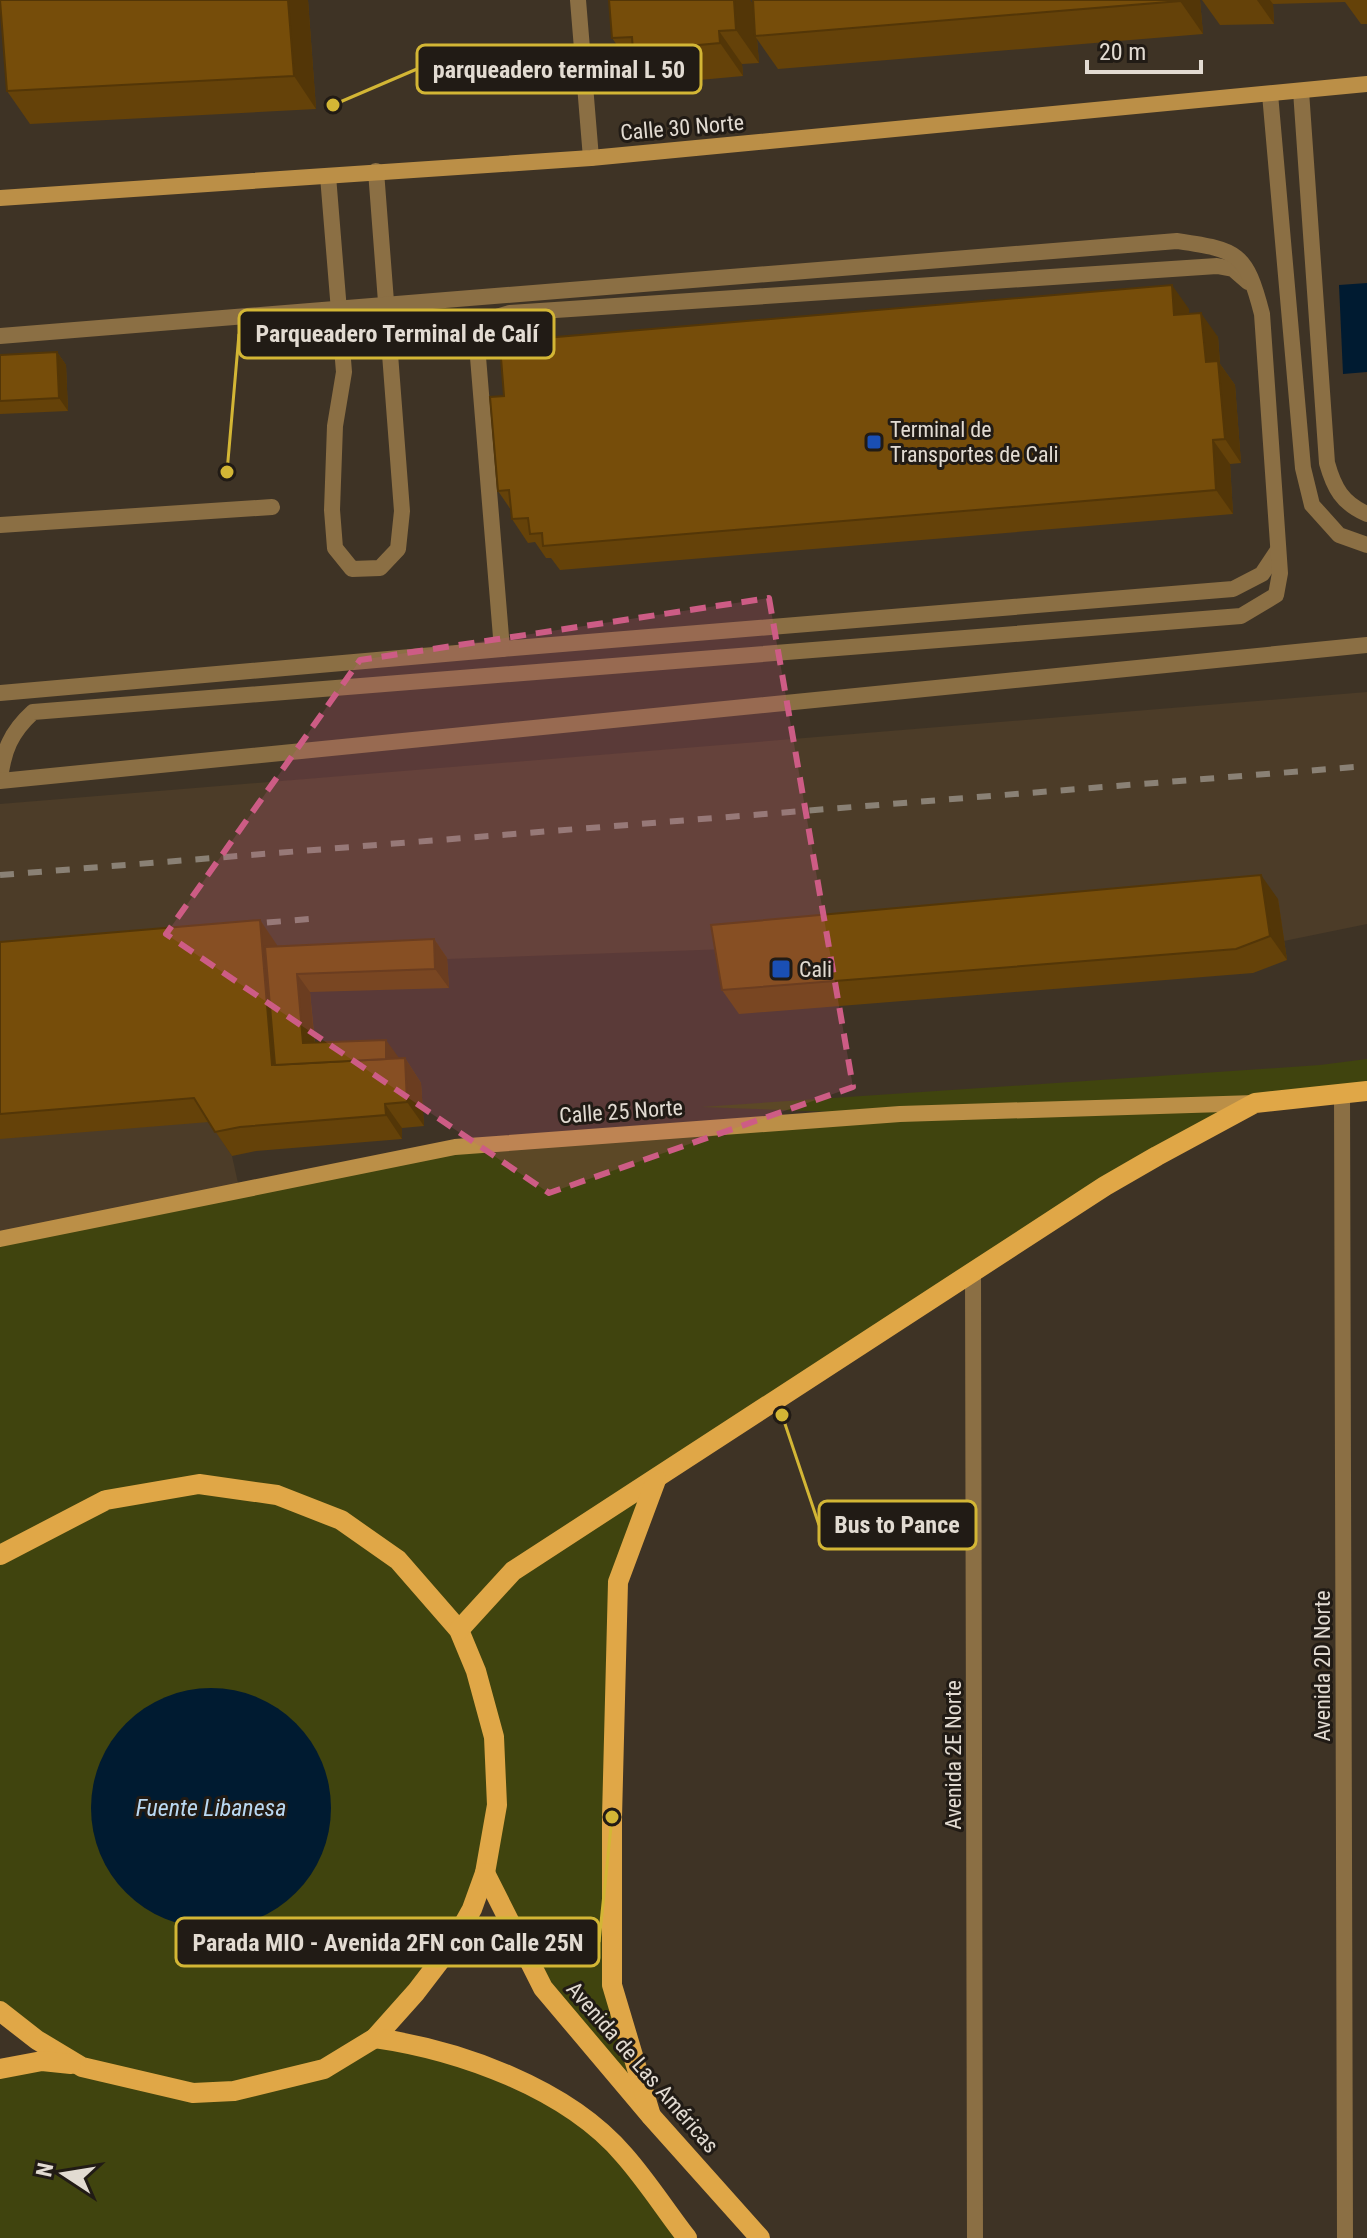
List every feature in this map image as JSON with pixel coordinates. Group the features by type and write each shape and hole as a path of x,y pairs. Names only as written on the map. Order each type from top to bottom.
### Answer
{"main road":[{"name":"Calle 30 Norte","path":"0,198 591,158 1367,84"},
{"name":"Calle 25 Norte","path":"0,1239 455,1147 900,1114 1255,1103 1367,1091"},
{"name":"Calle 25 Norte","path":"459,1630 513,1571 1105,1186 1255,1103"},
{"path":"651,2116 612,1985 612,1817 618,1582 656,1480"},
{"path":"0,1555 106,1500 199,1484 277,1495 341,1520 398,1560 459,1630 476,1671 494,1737 497,1805 485,1873 472,1909 452,1945 375,2038 324,2069 234,2091 193,2093 82,2067 42,2061 0,2069"},
{"name":"Avenida de Las Américas","path":"485,1873 543,1988 760,2238"},
{"path":"0,2011 37,2040 82,2067"},
{"path":"375,2038 456,2054 507,2074 556,2101 623,2153 687,2238"}],"street":[{"path":"578,0 591,158"},
{"path":"1301,91 1327,463 1333,487 1351,506 1367,514"},
{"path":"1270,94 1303,468 1312,505 1339,535 1367,545"},
{"path":"328,176 344,372 332,461 335,548 352,569 380,568 398,549 402,511 376,171"},
{"path":"0,336 1177,241 1223,248 1240,259 1255,288 1262,314 1280,573 1276,595 1241,616 33,712 17,727 2,760 0,780 1367,645"},
{"path":"502,649 477,345 490,319 510,313 1217,266 1233,269 1255,288"},
{"path":"0,525 272,507"},
{"path":"0,693 1233,589 1262,574 1278,550"},
{"name":"Avenida 2D Norte","path":"1342,1093 1345,2238"},
{"name":"Avenida 2E Norte","path":"973,1272 975,2238"}],"highlighted area":[{"path":"769,598 853,1087 549,1193 166,934 360,660"}],"shaded area":[{"path":"1367,692 1367,924 1284,941 1277,899 728,949 278,965 210,1122 232,1156 240,1192 0,1239 0,804"}],"green space":[{"path":"1367,1059 1367,1091 1255,1103 656,1480 618,1582 612,1985 651,2116 543,1988 485,1874 472,1909 375,2037 417,2044 588,2123 687,2238 0,2238 0,2069 63,2062 0,2011 0,1239 455,1147 889,1114 701,1107 1320,1065"}],"water":[{"path":"1367,283 1367,372 1343,374 1339,285"},
{"name":"Fuente Libanesa","path":"211,1688 235,1690 257,1697 278,1708 296,1723 311,1741 322,1762 329,1784 329,1832 322,1854 311,1875 296,1893 278,1908 257,1919 235,1926 211,1928 187,1926 165,1919 144,1908 126,1893 111,1875 100,1854 93,1832 91,1808 93,1784 100,1762 111,1741 126,1723 144,1708 165,1697 187,1690"}],"building":[{"path":"0,0 288,0 294,76 7,91"},
{"path":"609,0 734,0 736,30 719,31 720,43 633,51 632,37 612,38"},
{"path":"753,0 1180,0 1180,1 755,36"},
{"name":"Terminal de Transportes de Cali","path":"1172,285 1174,315 1201,313 1206,362 1218,361 1225,439 1213,440 1216,490 543,546 542,533 530,534 528,518 512,519 509,490 498,491 490,397 504,396 501,358 535,356 533,339"},
{"path":"57,352 59,398 0,401 0,355"},
{"path":"1261,875 1270,936 1236,949 722,990 711,925"},
{"path":"260,920 272,1065 405,1058 407,1102 385,1104 386,1115 240,1127 215,1132 194,1098 0,1114 0,942"},
{"path":"434,939 435,969 297,974 303,1043 386,1040 386,1059 275,1065 265,947"}],"railway":[{"path":"0,875 1367,766"},
{"path":"239,925 320,918"}],"place":[{"name":"parqueadero terminal L 50","path":"333,105"},
{"name":"Terminal de Transportes de Cali","path":"874,442"},
{"name":"Parqueadero Terminal de Calí","path":"227,472"},
{"name":"Cali","path":"781,969"},
{"name":"Bus to Pance","path":"782,1415"},
{"name":"Parada MIO - Avenida 2FN con Calle 25N","path":"612,1817"}]}
